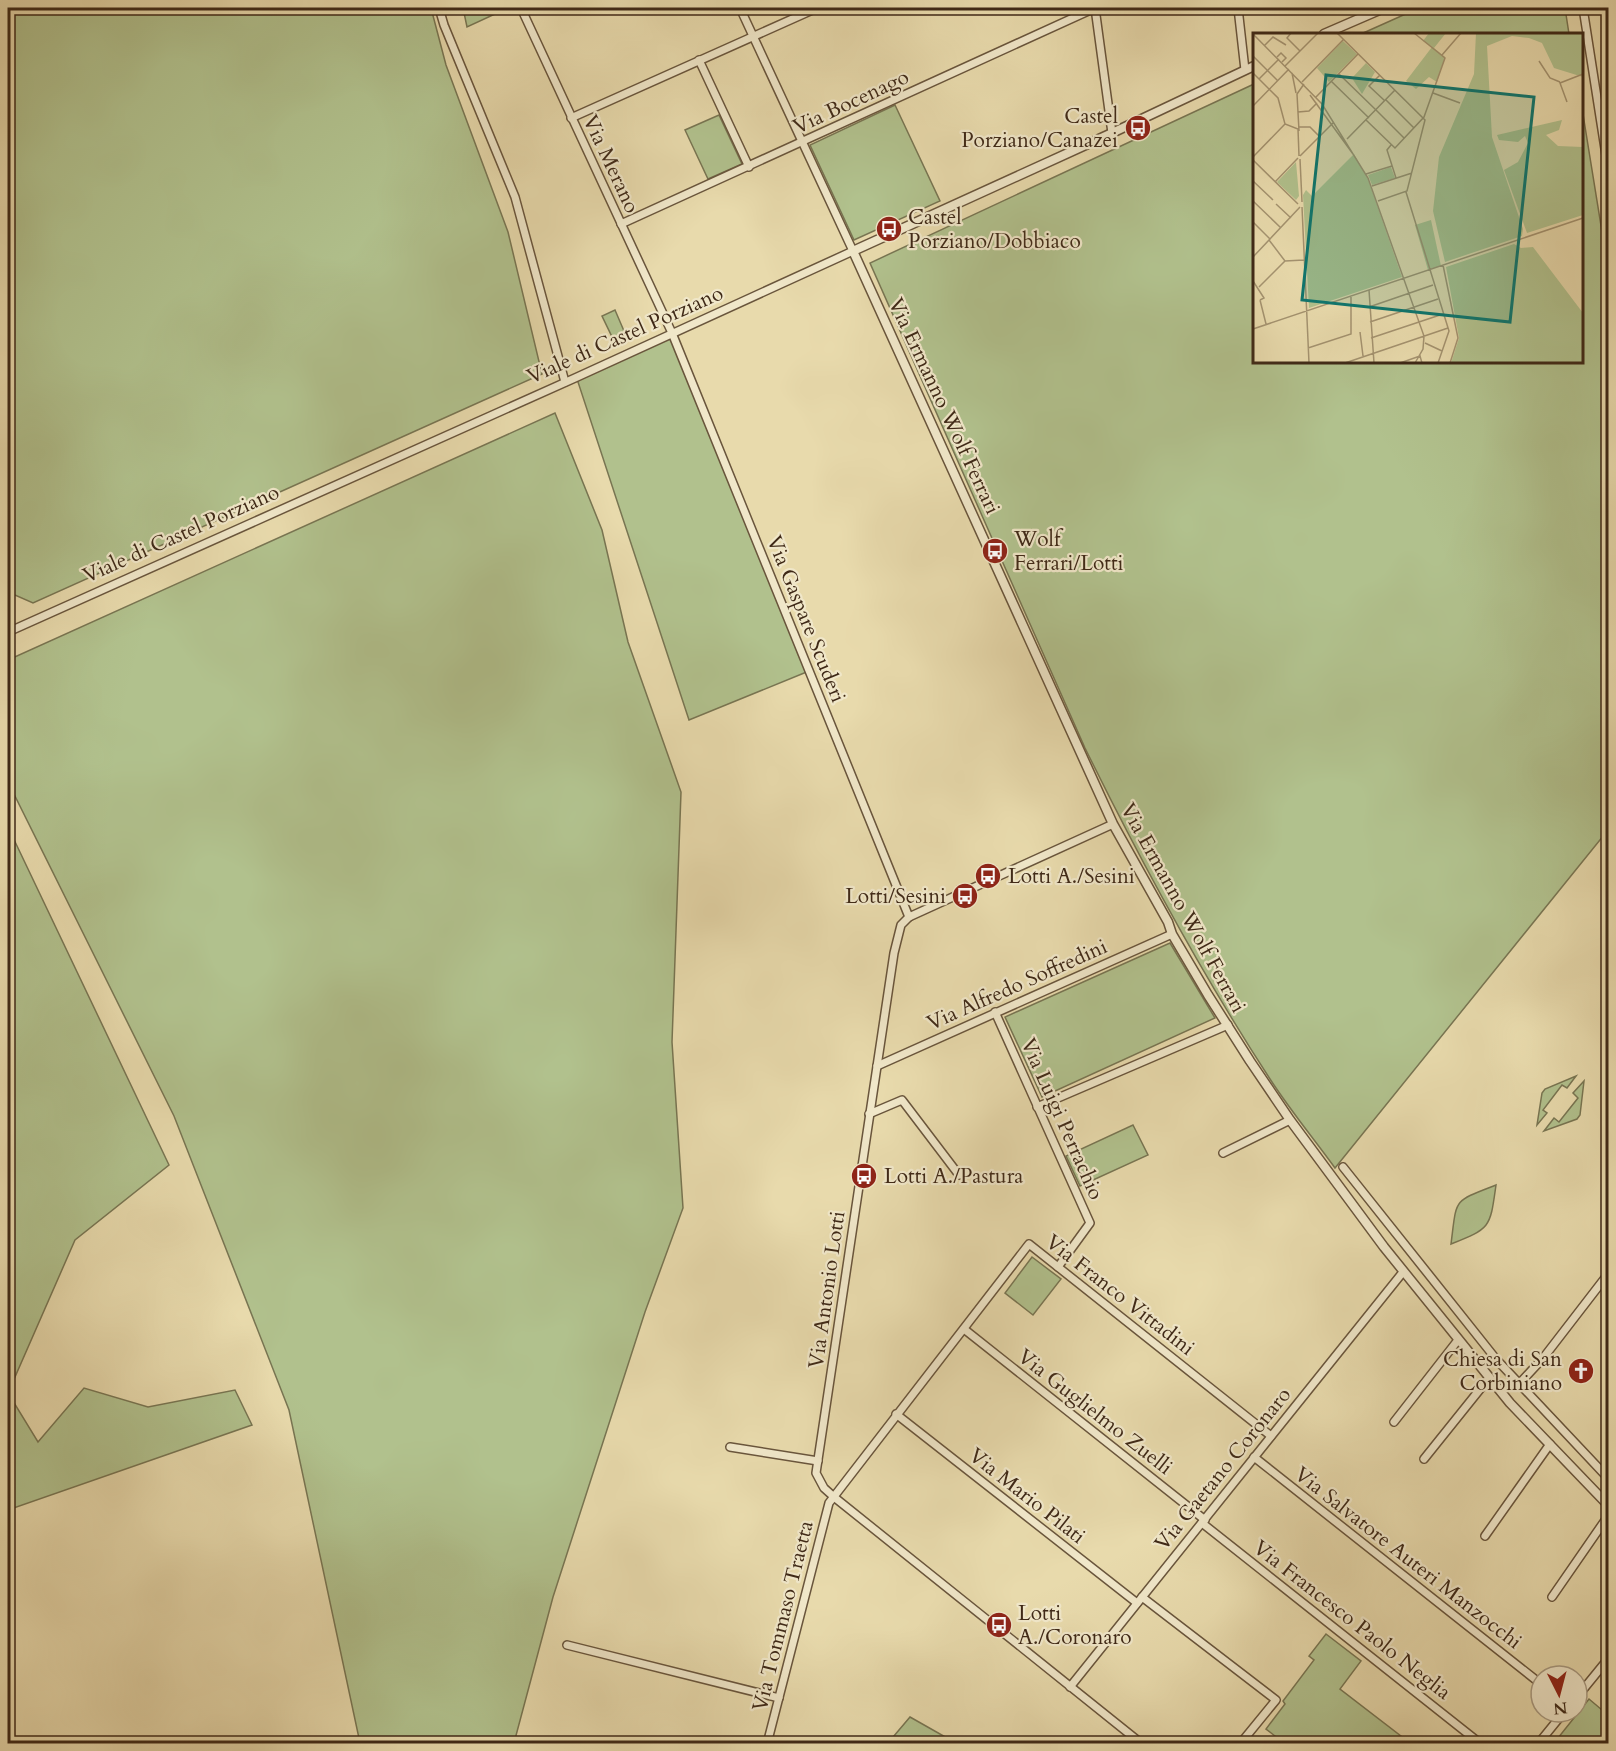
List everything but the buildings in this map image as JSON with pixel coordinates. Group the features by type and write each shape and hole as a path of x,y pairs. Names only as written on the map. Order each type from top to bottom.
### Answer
{"street":[{"path":"439,8 515,197 565,382"},
{"path":"522,10 534,8"},
{"path":"740,8 853,251"},
{"path":"571,118 817,8"},
{"path":"1095,8 1112,133"},
{"name":"Via Bocenago","path":"621,224 1095,8"},
{"path":"1238,8 1245,70"},
{"path":"1326,33 1384,8"},
{"path":"1583,8 1608,168"},
{"name":"Via Merano","path":"522,10 672,333"},
{"path":"699,60 748,167"},
{"name":"Viale di Castel Porziano","path":"8,632 565,382 1253,66"},
{"name":"Via Ermanno Wolf Ferrari","path":"853,251 1113,824 1168,922 1172,934 1290,1120 1403,1272 1489,1378 1608,1504"},
{"name":"Via Gaspare Scuderi","path":"672,333 909,916"},
{"path":"909,916 1113,824"},
{"name":"Via Antonio Lotti","path":"909,916 901,925 896,945 816,1473 819,1481 834,1497 1142,1743"},
{"name":"Via Alfredo Soffredini","path":"877,1066 1172,934"},
{"name":"Via Luigi Perrachio","path":"995,1012 1090,1223 1058,1267"},
{"path":"1036,1107 1228,1025"},
{"path":"870,1114 902,1100 959,1175"},
{"path":"1223,1153 1290,1120"},
{"path":"1343,1167 1491,1354 1608,1478"},
{"name":"Via Franco Vittadini","path":"834,1497 1029,1244 1271,1436"},
{"name":"Via Gaetano Coronaro","path":"1070,1687 1403,1272"},
{"path":"1519,1384 1548,1352 1608,1274"},
{"name":"Via Guglielmo Zuelli","path":"964,1329 1204,1521"},
{"path":"1394,1422 1458,1340"},
{"path":"1424,1459 1489,1378"},
{"name":"Via Mario Pilati","path":"896,1414 1140,1600 1276,1700 1240,1743"},
{"path":"1485,1536 1550,1444"},
{"path":"730,1447 818,1461"},
{"name":"Via Salvatore Auteri Manzocchi","path":"1254,1457 1529,1675"},
{"name":"Via Tommaso Traetta","path":"767,1743 829,1503 834,1497"},
{"path":"1552,1597 1608,1516"},
{"name":"Via Francesco Paolo Neglia","path":"1204,1521 1481,1743"},
{"path":"567,1645 779,1698"},
{"path":"1589,1682 1608,1659"},
{"path":"1538,1743 1554,1724"}],"green space":[{"path":"8,8 431,8 446,65 508,232 542,374 33,603 8,592"},
{"path":"463,8 508,8 467,27"},
{"path":"1419,8 1565,8 1569,33 1363,33"},
{"path":"1253,84 1253,363 1583,363 1583,114 1608,269 1608,830 1335,1168 1286,1102 1245,1039 1196,958 1128,833 1085,748 870,263"},
{"path":"895,105 940,201 854,240 810,145"},
{"path":"719,115 742,164 708,179 685,130"},
{"path":"615,310 627,338 615,343 602,316"},
{"path":"672,333 809,671 689,720 577,379"},
{"path":"555,413 602,530 628,642 681,792 672,1042 683,1208 645,1312 553,1597 514,1743 360,1743 289,1410 174,1116 8,782 8,660"},
{"path":"8,827 169,1165 75,1240 8,1393"},
{"path":"1170,943 1215,1018 1042,1097 1005,1017"},
{"path":"1576,1076 1567,1088 1562,1085 1543,1110 1547,1113 1537,1125 1542,1093 1545,1089"},
{"path":"1584,1081 1580,1115 1577,1119 1544,1131 1554,1118 1559,1122 1578,1098 1573,1093"},
{"path":"1133,1125 1148,1155 1080,1186 1066,1156"},
{"path":"1496,1185 1490,1218 1486,1225 1474,1234 1451,1244 1454,1218 1459,1204 1471,1195"},
{"path":"1032,1257 1061,1279 1033,1315 1005,1293"},
{"path":"84,1388 148,1407 235,1390 252,1425 8,1510 8,1393 38,1442"},
{"path":"1326,1634 1361,1661 1340,1689 1410,1743 1284,1743 1266,1729 1285,1704 1283,1701 1314,1660 1309,1656"},
{"path":"1589,1699 1608,1715 1608,1743 1554,1743 1569,1724 1589,1724"},
{"path":"910,1717 956,1743 888,1743"}],"place":[{"name":"Castel Porziano/Canazei","path":"1138,128"},
{"name":"Castel Porziano/Dobbiaco","path":"889,229"},
{"name":"Wolf Ferrari/Lotti","path":"995,551"},
{"name":"Lotti A./Sesini","path":"988,876"},
{"name":"Lotti/Sesini","path":"965,896"},
{"name":"Lotti A./Pastura","path":"864,1176"},
{"name":"Chiesa di San Corbiniano","path":"1581,1371"},
{"name":"Lotti A./Coronaro","path":"999,1625"}]}
